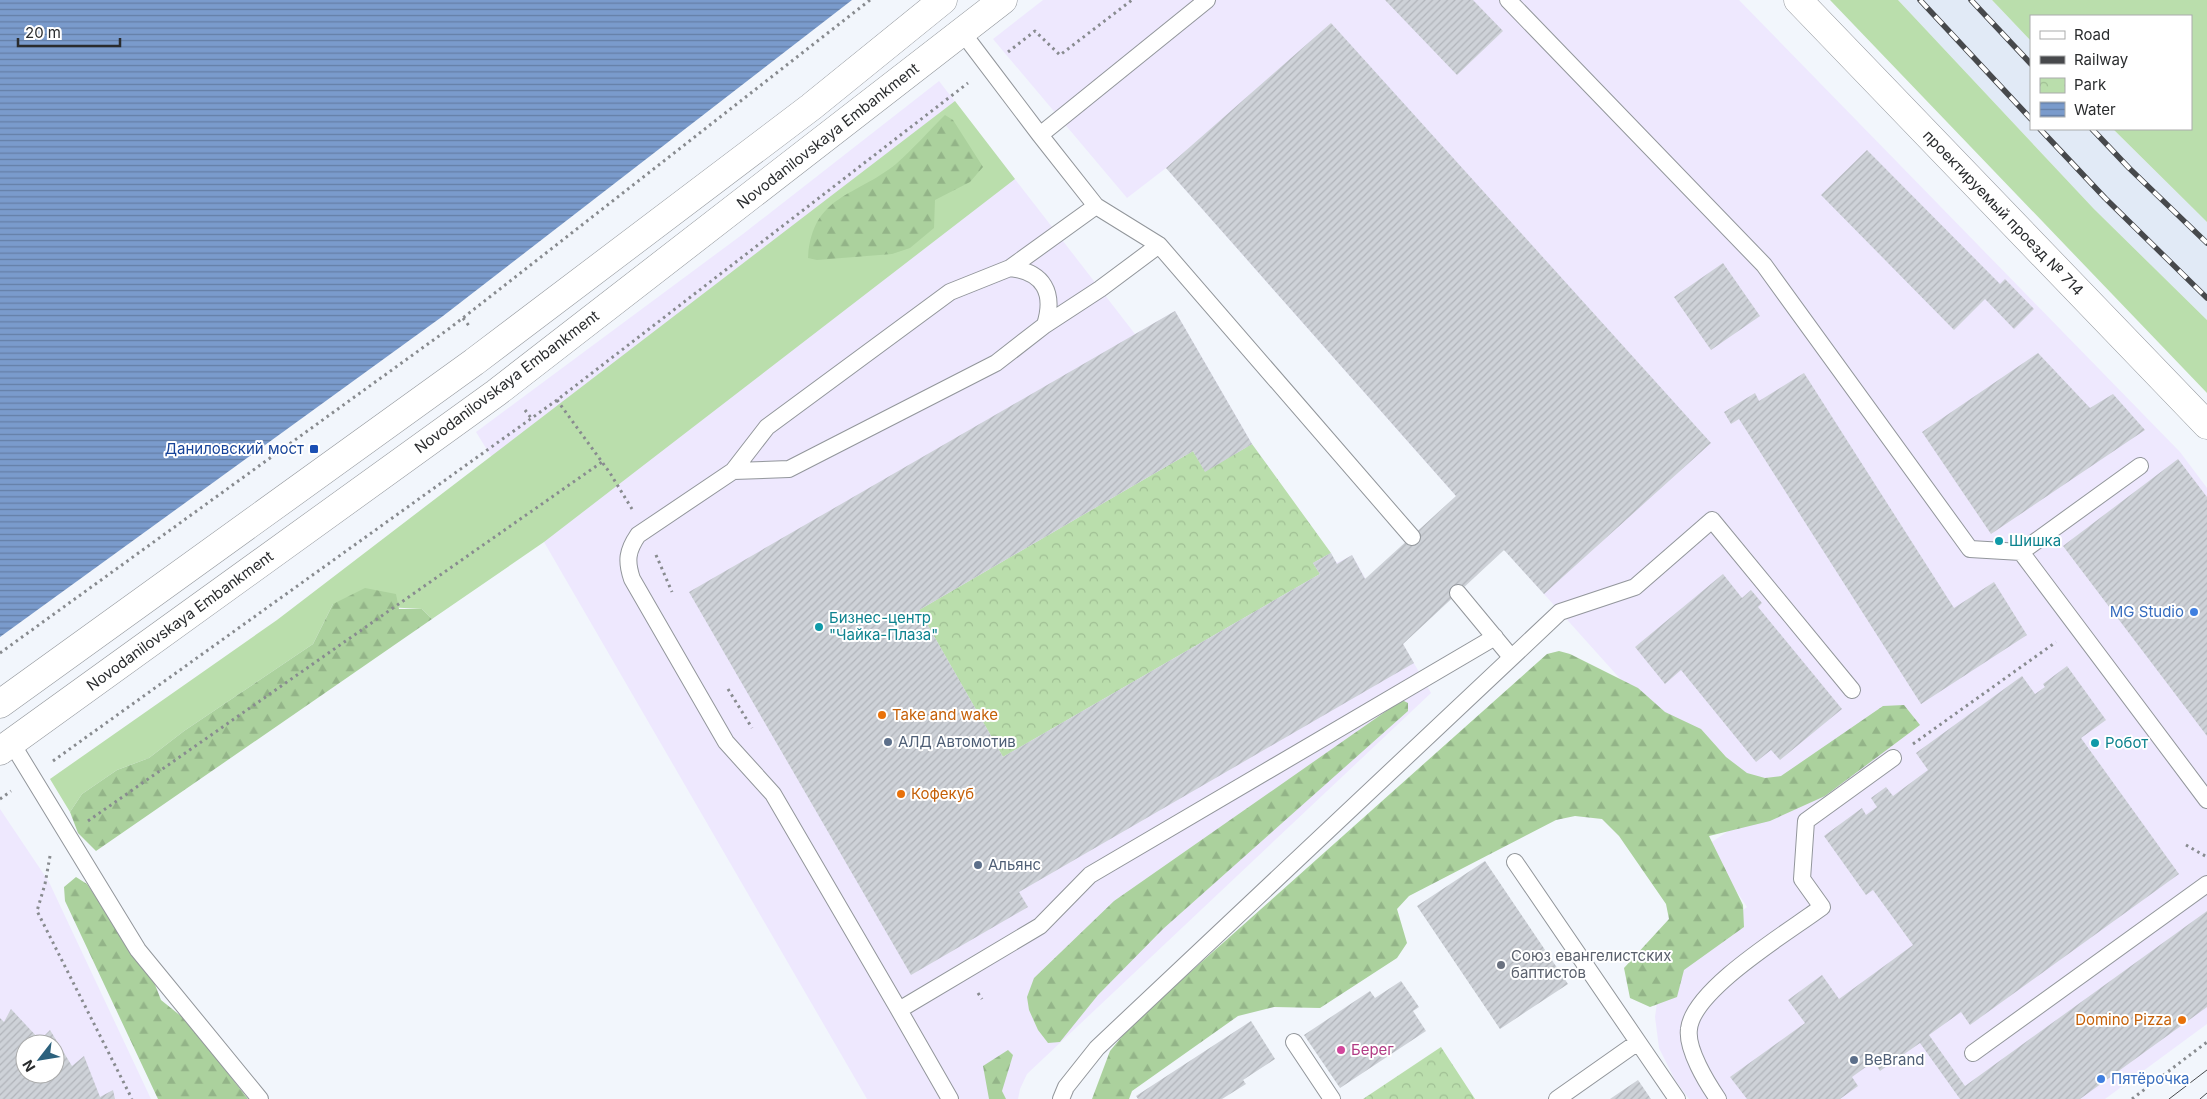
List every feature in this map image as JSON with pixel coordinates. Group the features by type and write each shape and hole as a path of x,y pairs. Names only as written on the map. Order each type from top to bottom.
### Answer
{"main road":[{"path":"0,704 480,357 811,107 943,0"},
{"name":"Novodanilovskaya Embankment","path":"6,746 496,392 1003,0"},
{"name":"проектируемый проезд № 714","path":"1798,0 2207,425"}],"lane":[{"path":"1040,136 1207,0"},
{"path":"1508,0 1764,265 1970,549 2021,552 2140,466"},
{"path":"962,32 1040,136 1096,206 1159,246 1412,537"},
{"path":"950,1099 773,794 726,742 632,579 627,562 629,547 638,535 733,471 767,427 950,292 1010,268 1096,206"},
{"path":"733,471 789,469 996,363 1045,325 1100,289 1159,246"},
{"path":"1010,268 1023,269 1034,275 1044,286 1049,305 1045,325"},
{"path":"1061,1099 1066,1087 1097,1048 1511,656 1560,612 1635,587 1712,520 1852,690"},
{"path":"2021,552 2207,800"},
{"path":"1458,593 1511,656"},
{"path":"899,1010 1040,926 1090,876 1495,637"},
{"path":"6,746 33,776 138,950 260,1099"},
{"path":"1718,1099 1696,1062 1688,1029 1698,1007 1726,977 1822,908 1802,879 1806,820 1893,758"},
{"path":"1515,862 1677,1099"},
{"path":"1973,1053 2207,884"},
{"path":"1294,1042 1332,1099"},
{"path":"1557,1099 1638,1042"}],"path":[{"path":"0,653 450,328 870,0"},
{"path":"33,776 557,400 1035,31 1060,55 1132,0"},
{"path":"557,400 633,509"},
{"path":"132,1099 37,911 50,856 47,850 602,462"},
{"path":"1893,758 2059,640"},
{"path":"11,792 16,800"},
{"path":"2186,845 2207,857"},
{"path":"2132,1099 2207,1042"}],"shaded area":[{"path":"1043,0 1739,0 2180,452 2207,488 2207,1024 2105,1099 1689,1099 1675,1080 1659,1048 1655,1017 1659,989 1673,963 1747,907 1706,846 1746,819 1456,496 1166,168 1127,198 993,39"},
{"path":"1898,0 1992,0 2030,40 2030,130 2114,130 2207,222 2207,320 2094,209"},
{"name":"Бизнес-центр \"Чайка-Плаза\"","path":"939,81 1135,334 1175,311 1252,444 1337,563 1352,555 1431,693 1027,1074 1020,1089 1018,1099 867,1099 544,542 476,432 743,234"},
{"path":"0,809 49,882 151,1099 0,1099"}],"green space":[{"path":"1830,0 1898,0 2094,209 2207,320 2207,393"},
{"path":"1992,0 2207,0 2207,222 2114,130 2192,130 2192,15 2030,15 2030,40"},
{"path":"955,101 1015,179 544,542 432,619 422,609 333,604 313,644 184,731 149,758 117,770 82,794 70,812 50,779 277,620"},
{"path":"945,115 953,120 983,167 970,182 935,200 934,228 910,248 892,254 817,260 808,258 811,237 818,221 827,209 838,200 896,164"},
{"path":"1252,444 1331,553 1313,563 1320,574 1003,757 919,610 1193,451 1205,471"},
{"path":"365,588 396,594 399,609 422,609 432,619 96,851 78,833 70,812 82,794 117,770 149,758 184,731 313,644 333,604"},
{"path":"1559,651 1570,654 1638,688 1665,712 1701,729 1726,757 1747,773 1765,778 1781,776 1883,706 1904,705 1920,725 1825,796 1770,821 1709,836 1743,905 1744,927 1684,970 1677,997 1650,1007 1630,998 1624,968 1669,919 1666,904 1619,836 1602,819 1575,816 1556,820 1409,896 1397,909 1407,943 1397,958 1320,1008 1274,1007 1238,1016 1132,1091 1129,1099 1092,1099 1110,1051 1132,1024 1547,654"},
{"path":"1402,700 1408,703 1408,711 1163,929 1098,995 1060,1042 1048,1043 1038,1030 1029,1010 1027,997 1034,978 1114,901"},
{"path":"76,877 87,884 134,951 147,964 161,1000 187,1021 248,1099 158,1099 65,901 64,887"},
{"path":"1441,1047 1475,1099 1363,1099"},
{"path":"1008,1050 1013,1055 1002,1091 1006,1099 989,1099 983,1066"}],"water":[{"path":"0,0 852,0 443,316 0,637"}],"building":[{"path":"1385,0 1473,0 1503,31 1457,75"},
{"path":"1331,23 1711,443 1544,594 1504,550 1403,644 1414,663 1019,892 1028,907 911,975 689,592 1175,311 1252,444 1205,472 1193,451 919,610 1003,757 1320,574 1313,563 1331,553 1337,564 1352,555 1365,579 1456,496 1166,168"},
{"path":"1867,150 2000,284 2005,279 2034,309 2014,329 1985,299 1954,330 1821,195"},
{"path":"1723,263 1760,316 1711,350 1674,297"},
{"path":"2038,353 2090,408 2113,394 2145,430 1991,534 1922,432"},
{"path":"1804,373 1954,608 1994,582 2027,635 1921,704 1739,419 1731,424 1724,412 1755,393 1759,401"},
{"path":"2178,459 2207,497 2207,736 2063,546"},
{"path":"1723,574 1742,598 1751,590 1762,603 1758,607 1842,709 1780,760 1771,750 1756,762 1681,670 1665,684 1635,647"},
{"path":"2067,666 2106,720 2081,738 2179,874 1970,1025 1961,1012 1929,1035 1965,1086 2207,911 2207,1007 2080,1099 1960,1099 1920,1043 1880,1071 1874,1061 1852,1077 1858,1086 1840,1099 1747,1099 1730,1077 1805,1023 1788,1000 1822,975 1839,999 1913,945 1873,890 1866,895 1824,836 1862,808 1866,815 1877,807 1871,798 1886,787 1893,796 1928,770 1916,753 2022,676 2035,694 2045,687 2043,684"},
{"path":"1485,861 1568,984 1500,1029 1417,906"},
{"path":"1401,981 1419,1007 1413,1011 1426,1031 1340,1088 1304,1035 1370,991 1375,998"},
{"path":"11,1009 34,1034 15,1034 15,1084 65,1084 65,1055 72,1066 84,1056 100,1097 113,1090 115,1099 0,1099 0,1018 4,1022"},
{"path":"1251,1021 1275,1059 1243,1080 1246,1084 1222,1099 1138,1099 1136,1096"},
{"path":"1638,1080 1651,1099 1610,1099"}],"tram line":[{"path":"2169,1099 2207,1070"},
{"path":"2200,1099 2207,1093"}],"railway":[{"path":"1920,0 2030,118"},
{"path":"1971,0 2030,63"},
{"path":"2041,130 2105,198 2207,298"},
{"path":"2093,130 2129,168 2207,243"}],"place":[{"name":"Даниловский мост","path":"314,449"},
{"name":"Шишка","path":"1999,541"},
{"name":"MG Studio","path":"2194,612"},
{"name":"Бизнес-центр \"Чайка-Плаза\"","path":"819,627"},
{"name":"Take and wake","path":"882,715"},
{"name":"АЛД Автомотив","path":"888,742"},
{"name":"Робот","path":"2095,743"},
{"name":"Кофекуб","path":"901,794"},
{"name":"Альянс","path":"978,865"},
{"name":"Союз евангелистских баптистов","path":"1501,965"},
{"name":"Domino Pizza","path":"2182,1020"},
{"name":"Берег","path":"1341,1050"},
{"name":"BeBrand","path":"1854,1060"},
{"name":"Пятёрочка","path":"2101,1079"}]}
